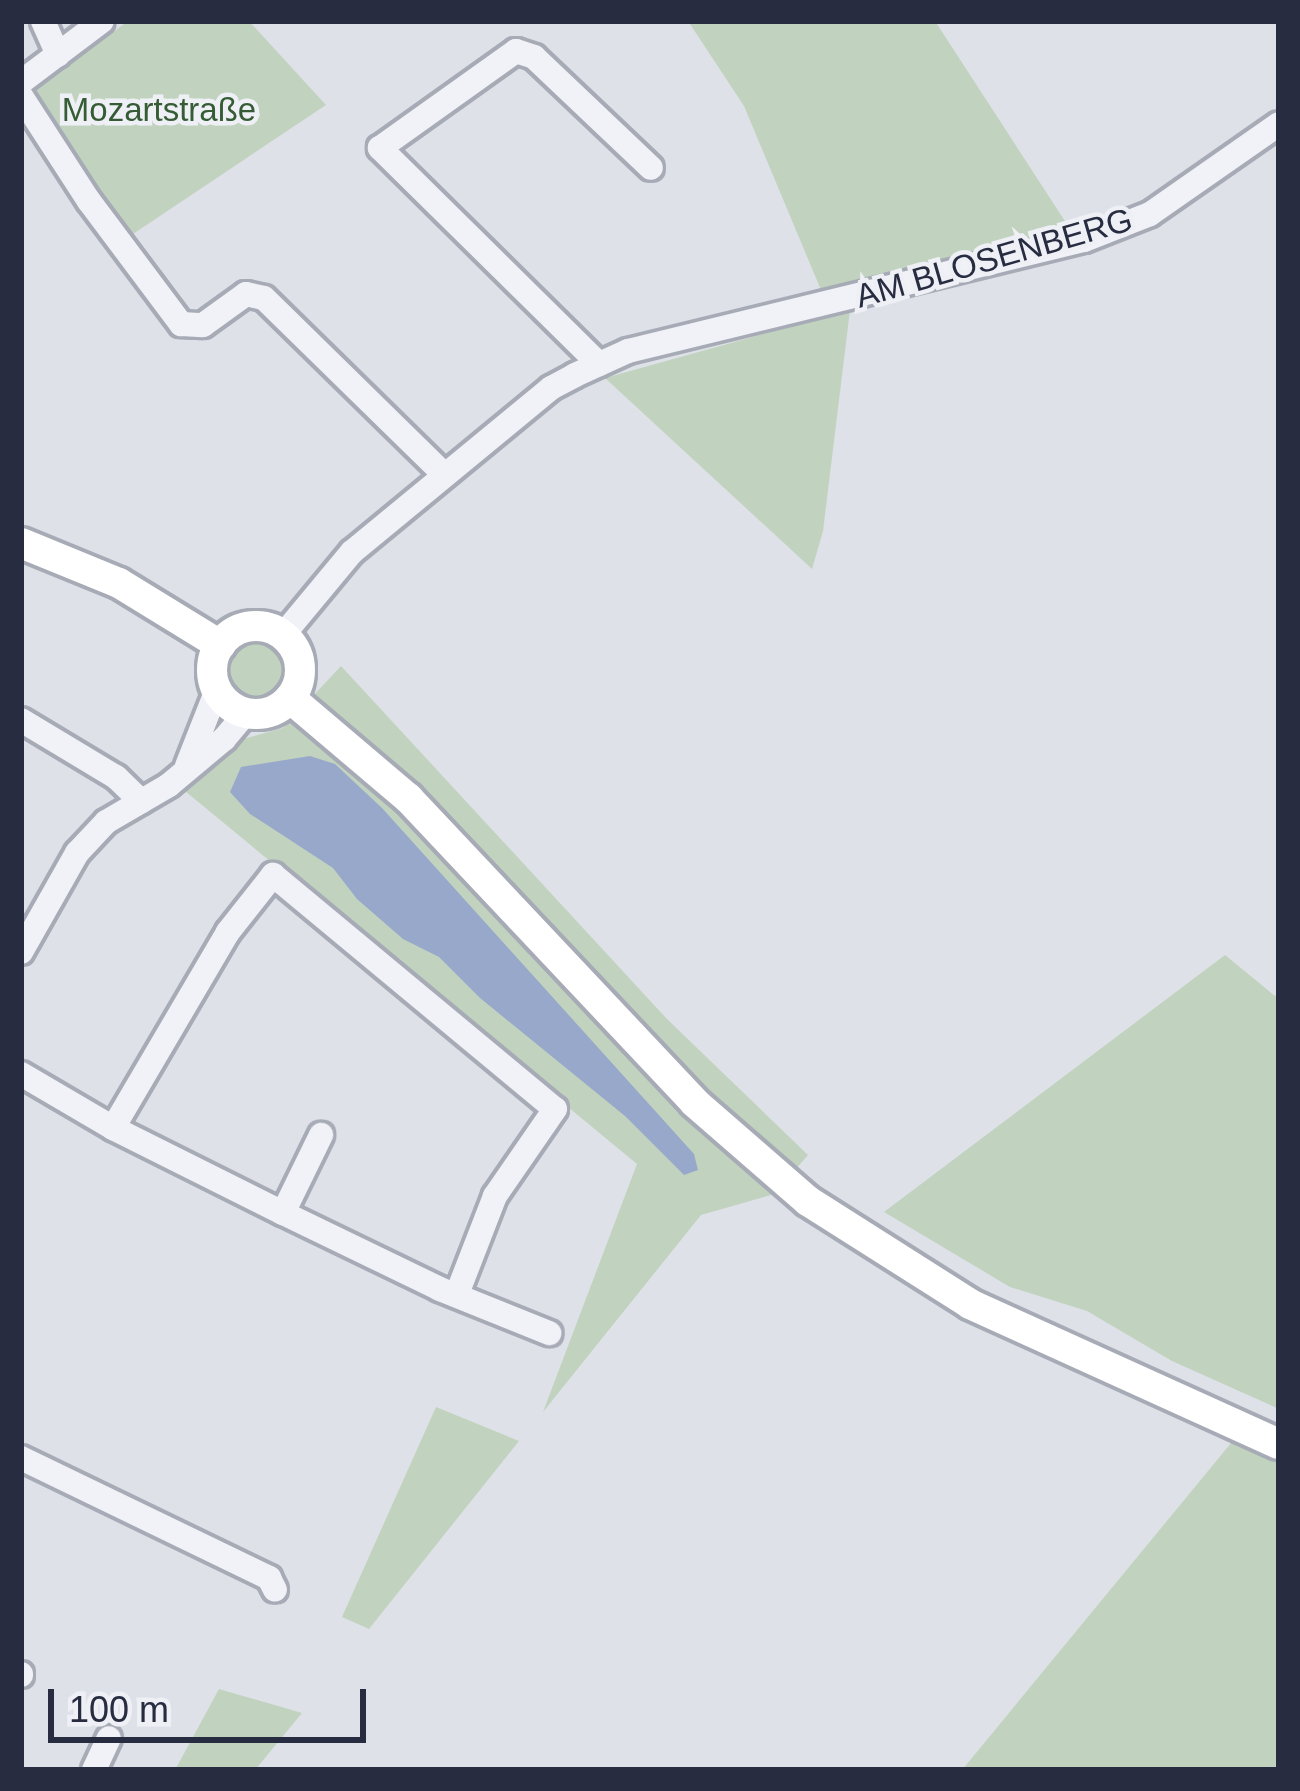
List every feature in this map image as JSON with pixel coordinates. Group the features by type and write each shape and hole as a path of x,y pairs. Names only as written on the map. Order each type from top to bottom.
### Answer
{"main road":[{"path":"21,543 119,583 220,646"},
{"path":"244,627 283,634 301,669 290,698 273,711 246,713 217,691 212,665 220,646 244,627"},
{"path":"290,698 408,798 694,1102 824,1213 970,1304 1279,1444"}],"street":[{"path":"43,21 58,55"},
{"path":"21,82 102,21"},
{"path":"599,364 380,148 516,52 534,57 651,167"},
{"path":"21,96 88,201 182,324 203,325 246,294 264,298 444,474"},
{"name":"AM BLOSENBERG","path":"283,634 352,552 551,388 628,351 1084,240 1150,214 1279,124"},
{"path":"186,769 217,691"},
{"path":"21,952 77,854 106,822 224,740 246,713"},
{"path":"21,720 116,778 141,801"},
{"path":"113,1128 228,932 273,875 555,1109 495,1196 458,1294"},
{"path":"21,1074 113,1128 283,1213 549,1333"},
{"path":"283,1213 321,1135"},
{"path":"21,1458 269,1577 274,1590"},
{"path":"94,1770 109,1738"}],"green space":[{"name":"Mozartstraße","path":"128,21 249,21 326,105 124,240 91,194 34,91"},
{"path":"688,21 935,21 1072,232 853,292 821,290 744,106"},
{"path":"850,310 823,531 812,569 605,378"},
{"path":"257,639 280,648 289,671 280,694 257,703 234,694 225,671 234,648"},
{"path":"341,666 667,1019 808,1155 774,1194 701,1215 543,1412 637,1164 185,791 233,742 283,728"},
{"path":"1225,955 1275,996 1279,991 1279,1409 1172,1361 1087,1311 1010,1287 884,1212"},
{"path":"436,1407 519,1441 369,1629 342,1617"},
{"path":"1236,1437 1279,1457 1279,1770 962,1770"},
{"path":"219,1689 302,1713 255,1770 175,1770"}],"water":[{"path":"310,756 335,764 382,808 694,1154 698,1170 684,1175 625,1116 480,998 439,957 403,939 357,899 333,868 250,814 230,792 241,767"}]}
